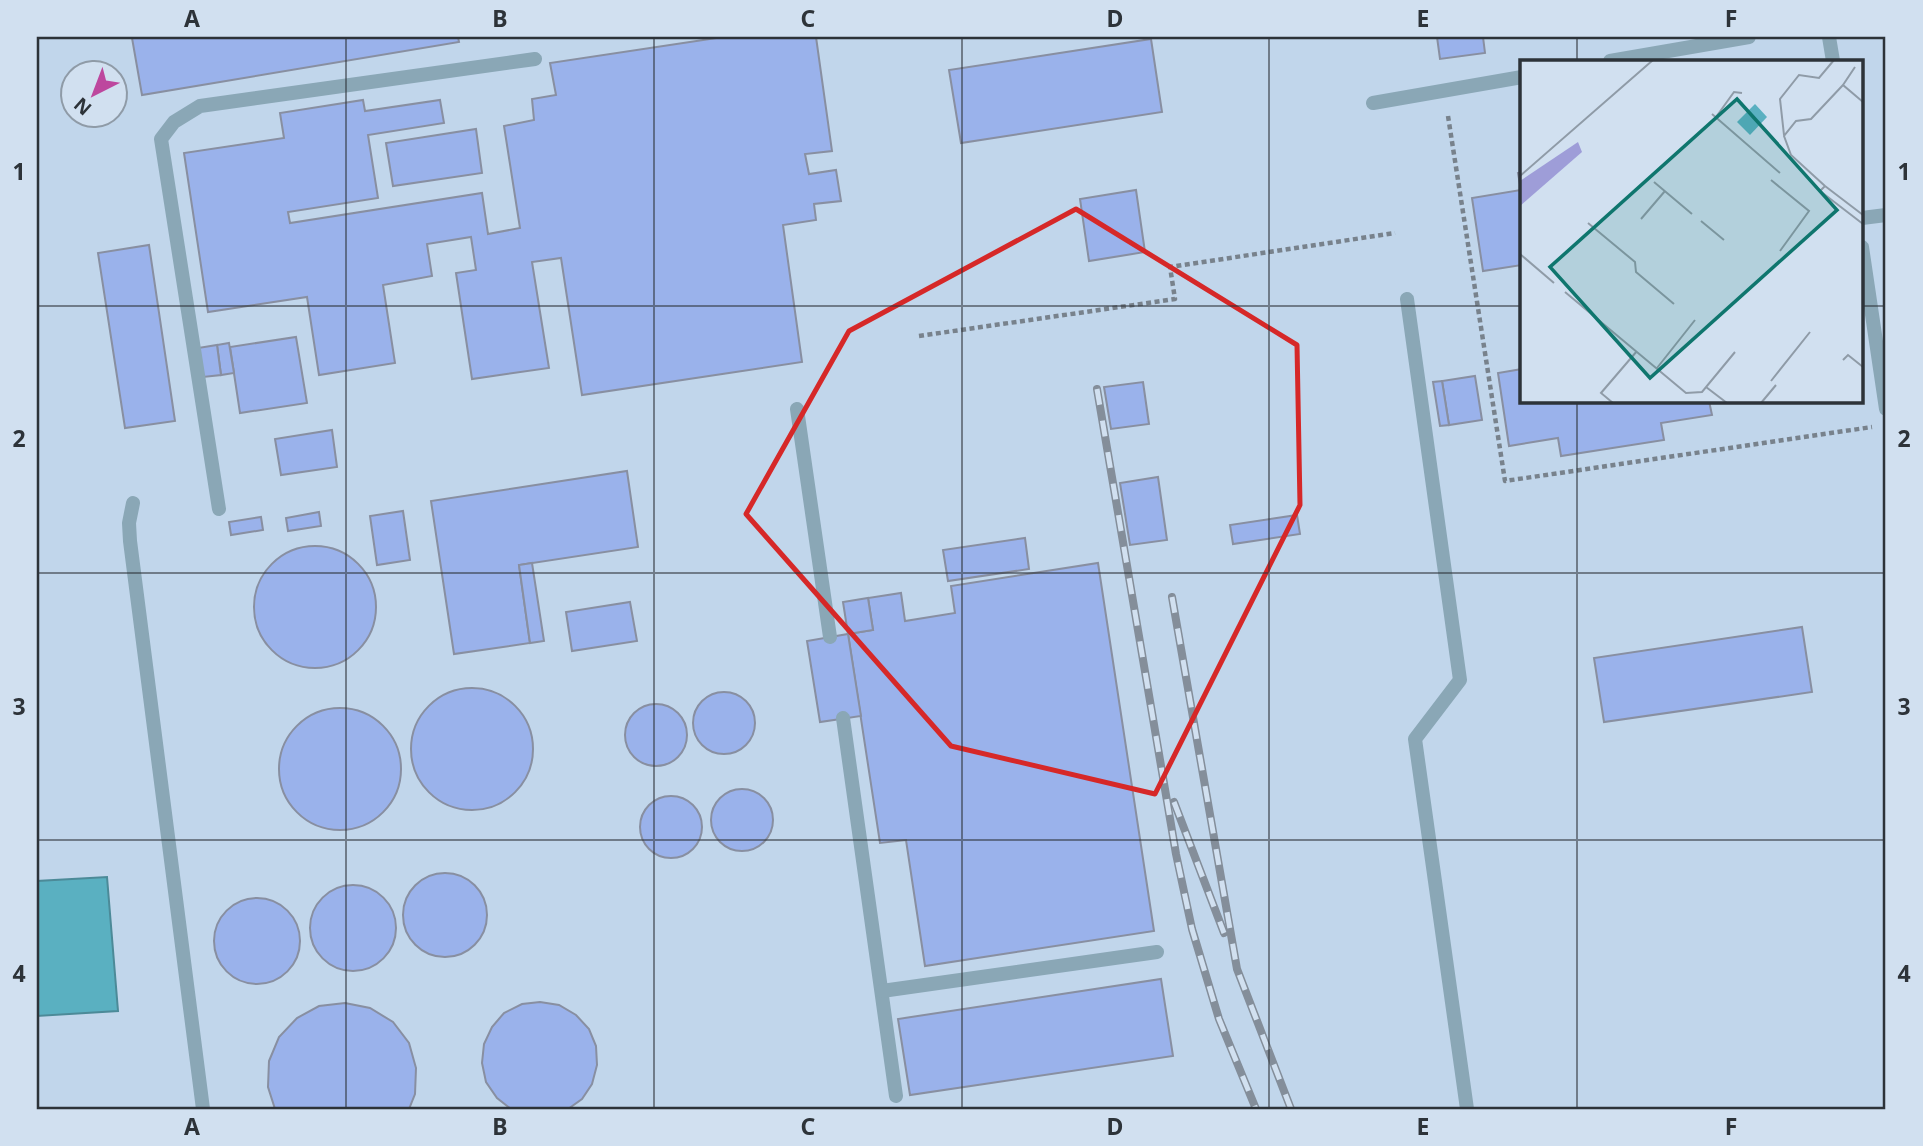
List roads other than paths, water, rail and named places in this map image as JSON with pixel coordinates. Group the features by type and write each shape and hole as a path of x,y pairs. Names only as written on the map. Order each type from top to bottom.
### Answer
{"lane":[{"path":"1616,60 1749,37"},
{"path":"1829,37 1833,60"},
{"path":"219,509 161,139 174,122 200,106 535,59"},
{"path":"1373,103 1520,77"},
{"path":"1864,218 1886,215"},
{"path":"1864,260 1886,408"},
{"path":"1407,299 1460,680 1415,739 1467,1109"},
{"path":"797,409 830,637"},
{"path":"133,503 130,541 203,1109"},
{"path":"843,718 896,1096"},
{"path":"882,991 1157,951"}],"water":[{"path":"107,877 118,1011 37,1016 37,881"}],"railway":[{"path":"1097,389 1176,854 1192,929 1219,1019 1256,1109"},
{"path":"1172,597 1237,969 1291,1109"},
{"path":"1174,802 1224,933"}]}
